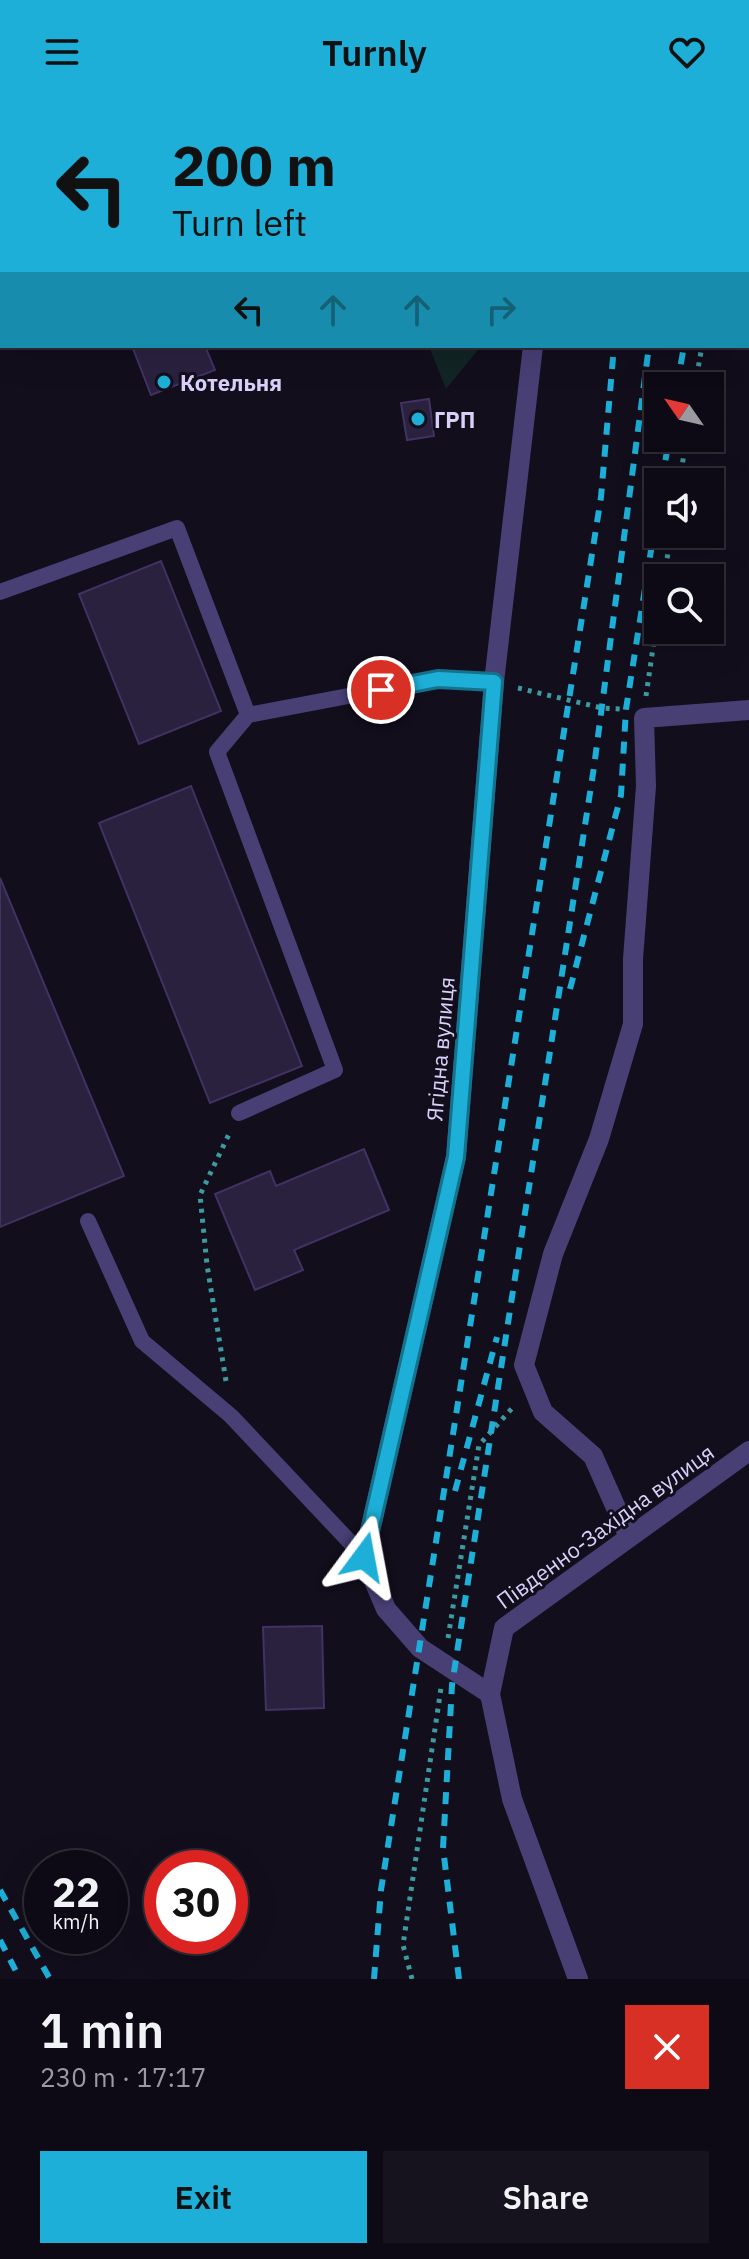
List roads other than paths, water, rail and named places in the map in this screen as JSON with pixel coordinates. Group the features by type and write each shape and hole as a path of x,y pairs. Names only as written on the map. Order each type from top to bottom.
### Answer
{"street":[{"name":"Ягідна вулиця","path":"364,1557 456,1157 494,682 533,348"},
{"path":"629,1537 593,1456 543,1412 524,1365 553,1254 599,1139 633,1024 633,959 646,786 644,718 749,710"},
{"name":"Південно-Західна вулиця","path":"490,1694 504,1628 749,1451"},
{"path":"364,1557 386,1609 420,1648 490,1694 512,1799 578,1979"}],"lane":[{"path":"0,592 177,528 248,715"},
{"path":"239,1113 335,1070 217,752 248,715 438,679 494,682"},
{"path":"88,1221 142,1341 231,1416 364,1557"}],"railway":[{"path":"374,1979 381,1890 601,497 614,348"},
{"path":"459,1979 443,1848 452,1685 594,767 649,348"},
{"path":"679,372 684,348"},
{"path":"664,468 667,452"},
{"path":"570,989 621,795 626,709 651,548"},
{"path":"455,1491 497,1337"},
{"path":"0,1890 50,1979"},
{"path":"0,1940 20,1979"}],"place":[{"name":"Котельня","path":"164,382"},
{"name":"ГРП","path":"418,419"}]}
